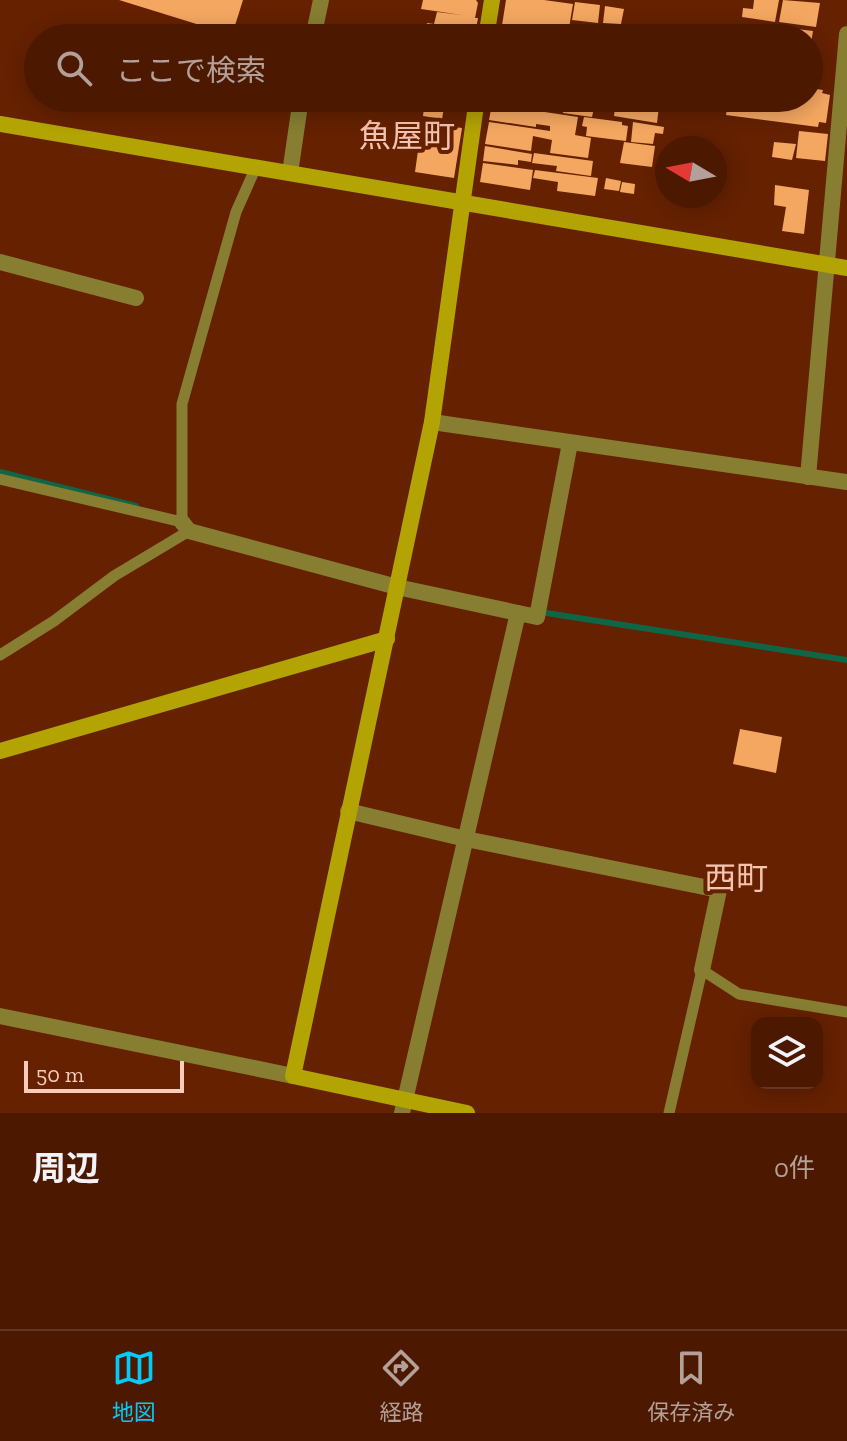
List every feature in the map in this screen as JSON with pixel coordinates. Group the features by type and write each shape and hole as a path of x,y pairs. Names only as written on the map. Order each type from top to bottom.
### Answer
{"street":[{"path":"316,24 321,0"},
{"path":"488,24 492,0"},
{"path":"808,477 847,34"},
{"path":"290,173 299,112"},
{"path":"293,1076 432,422 475,112"},
{"path":"0,124 847,268"},
{"path":"0,262 136,298"},
{"path":"432,422 847,482"},
{"path":"186,527 397,587 537,617 570,443"},
{"path":"403,1106 518,613"},
{"path":"0,751 387,639"},
{"path":"348,811 466,839 719,890 702,970"},
{"path":"0,1016 293,1076 403,1106 467,1113"}],"lane":[{"path":"186,527 182,404 236,212 256,167"},
{"path":"0,479 186,527"},
{"path":"0,655 54,621 186,527"},
{"path":"669,1113 702,970 739,994 847,1012"}],"building":[{"path":"119,0 243,0 235,24 196,24"},
{"path":"423,0 476,0 477,24 434,24 437,12 462,15 421,9"},
{"path":"506,0 573,4 570,24 502,24"},
{"path":"754,0 779,0 775,22 742,17 743,8 753,9"},
{"path":"783,0 820,3 816,24 779,22"},
{"path":"575,2 600,5 598,23 572,20"},
{"path":"605,6 624,9 621,24 603,23"},
{"path":"823,93 830,95 826,123 819,122 818,127 726,115 727,112 823,112"},
{"path":"423,112 443,112 442,119 423,116"},
{"path":"490,112 545,112 578,117 575,135 591,138 588,158 550,153 552,140 533,136 531,151 485,144 489,122 550,131 550,126 489,120"},
{"path":"563,112 593,112 592,117"},
{"path":"614,112 658,112 657,123 614,116"},
{"path":"584,117 622,122 622,125 628,126 626,141 586,136 587,127 582,126"},
{"path":"422,122 462,128 454,178 415,172"},
{"path":"633,122 664,127 663,134 655,133 653,144 631,142"},
{"path":"799,131 828,134 825,161 796,158"},
{"path":"624,142 655,146 652,167 620,163"},
{"path":"774,142 796,144 792,160 772,157"},
{"path":"485,146 532,154 531,162 518,160 518,165 483,161"},
{"path":"534,153 593,161 591,176 556,171 557,166 532,163"},
{"path":"483,163 533,170 530,190 480,182"},
{"path":"535,170 598,178 595,196 557,191 558,182 533,178"},
{"path":"606,178 621,181 619,191 604,189"},
{"path":"622,182 635,184 634,194 620,192"},
{"path":"775,185 809,190 804,234 782,231 786,207 774,205"},
{"path":"740,729 782,737 776,773 733,764"}],"waterway":[{"path":"0,472 136,506"},
{"path":"540,612 847,660"}],"district":[{"name":"魚屋町","path":"407,136"},
{"name":"西町","path":"736,878"}]}
